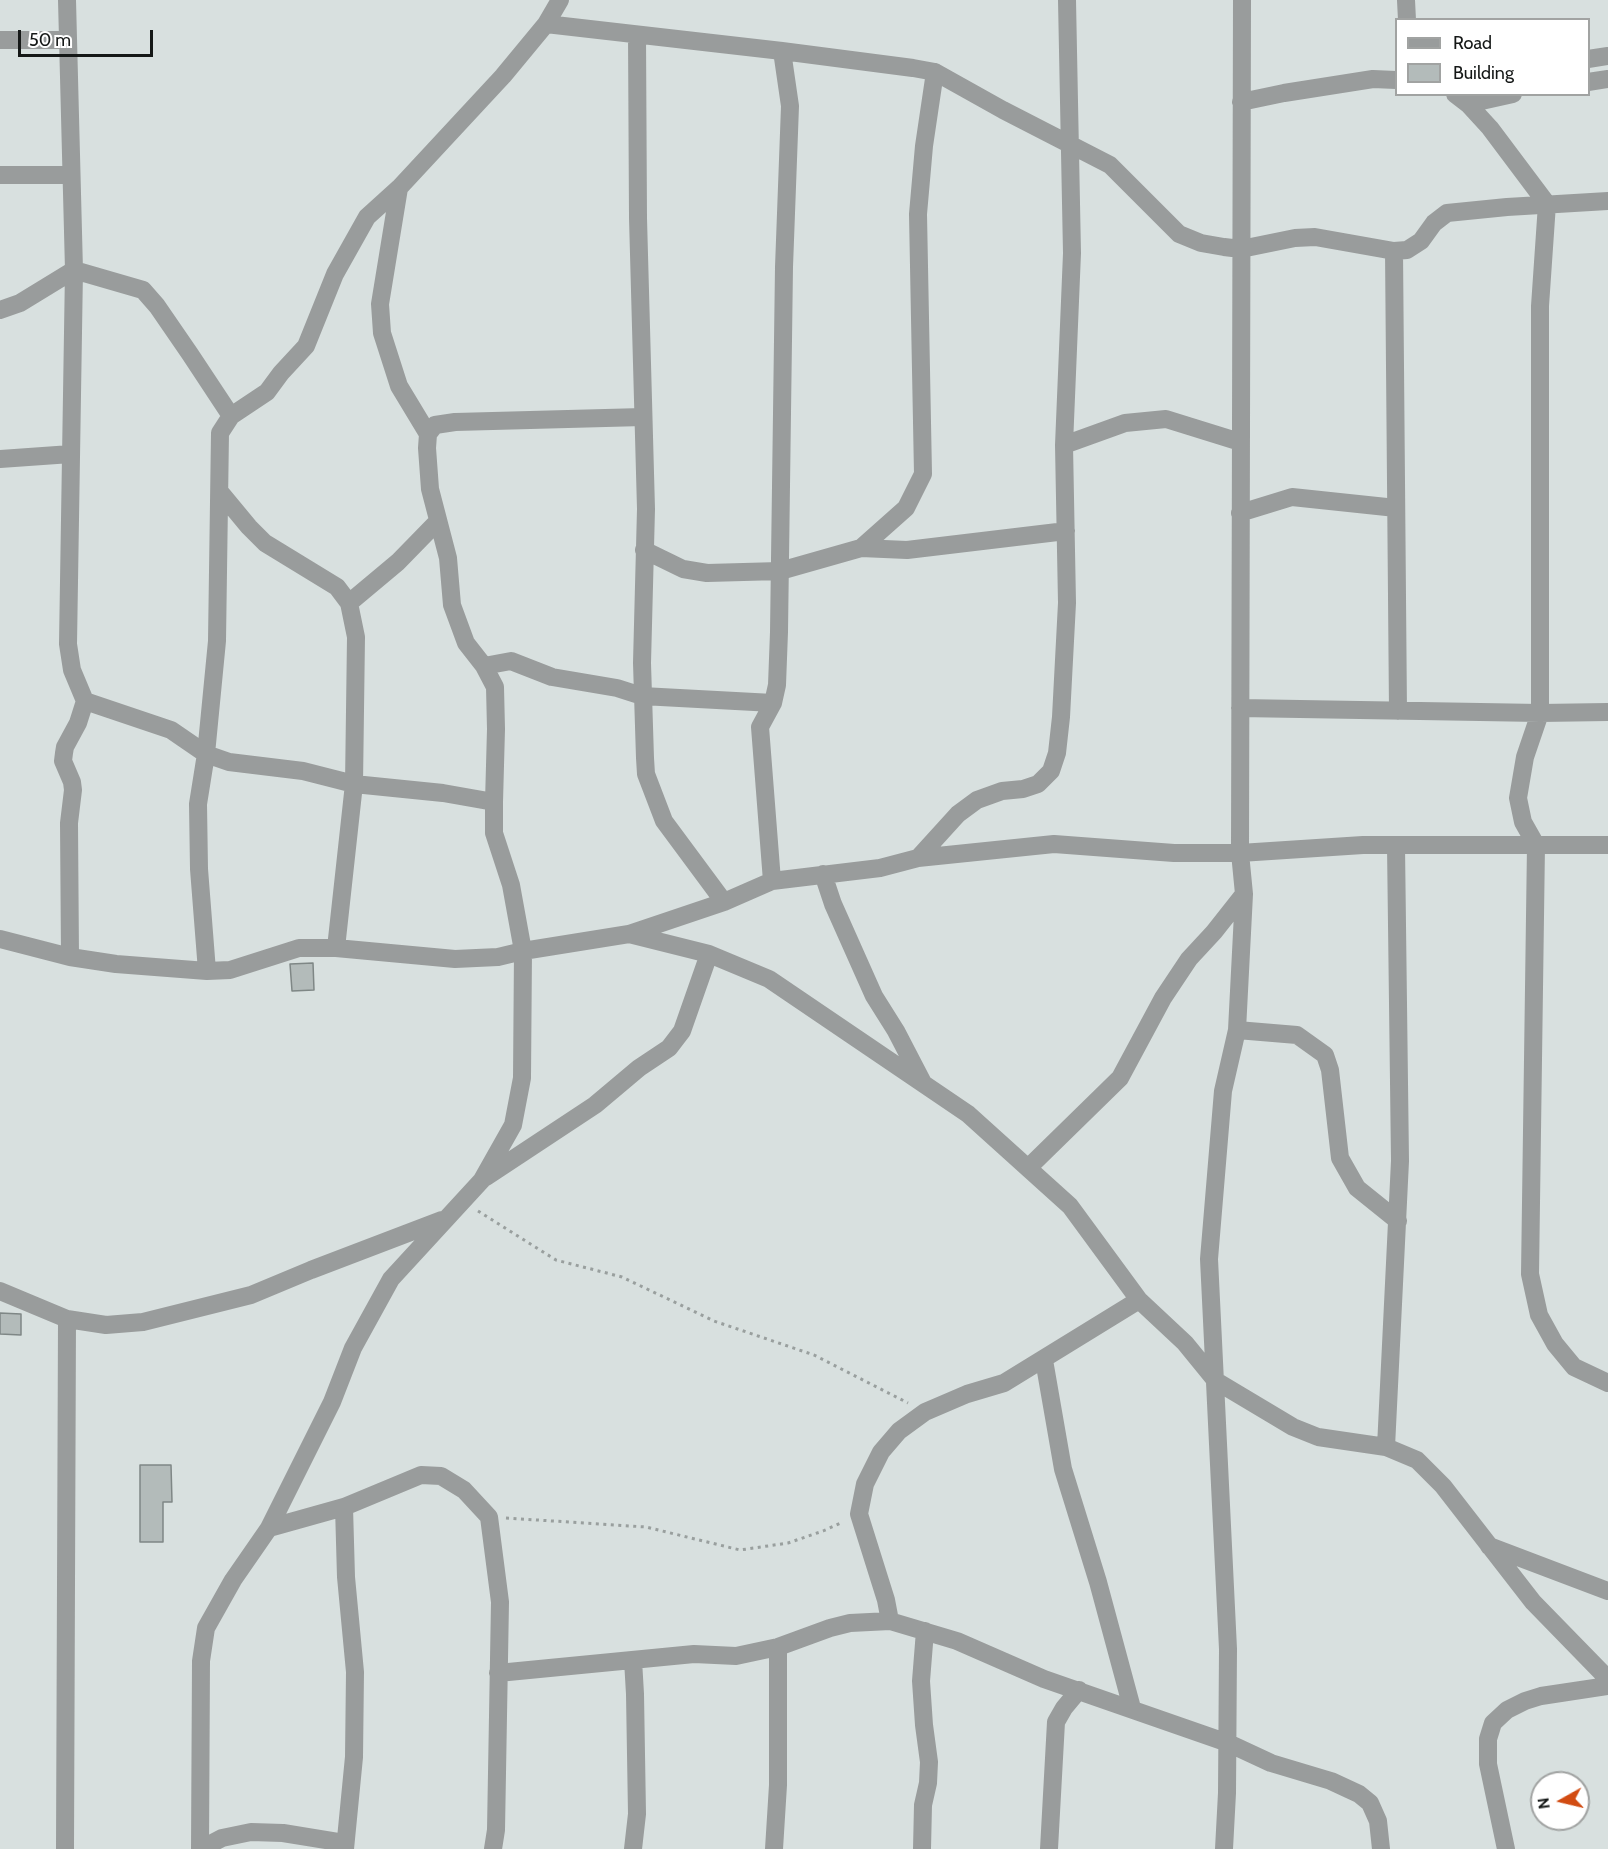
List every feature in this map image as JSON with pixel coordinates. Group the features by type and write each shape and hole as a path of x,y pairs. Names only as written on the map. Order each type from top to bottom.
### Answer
{"street":[{"path":"67,0 74,270 68,644 72,670 85,701 78,723 65,747 63,761 73,790 69,823 70,957"},
{"path":"207,971 199,869 198,804 206,754 217,640 220,433 231,416 267,392 306,346 335,274 368,217 399,188 503,76 546,24 560,0"},
{"path":"918,858 958,814 977,800 1002,791 1023,789 1038,784 1051,771 1058,753 1067,603 1064,445 1072,253 1067,0"},
{"path":"1224,1849 1228,1743 1228,1649 1209,1259 1223,1091 1237,1029 1244,894 1240,853 1242,0"},
{"path":"1406,0 1407,18"},
{"path":"546,24 782,51 935,72 1110,165 1179,234 1201,243 1241,249 1295,238 1315,237 1394,251 1407,250 1421,242 1434,223 1447,213 1608,201"},
{"path":"637,35 638,219 646,509 642,696 646,774 664,821 724,902"},
{"path":"0,40 67,40"},
{"path":"772,881 760,727 773,703 777,685 784,267 790,106 782,51"},
{"path":"1590,59 1608,56"},
{"path":"861,548 906,508 923,474 918,214 924,146 935,72"},
{"path":"1590,82 1608,79"},
{"path":"1241,102 1284,93 1373,80 1395,80"},
{"path":"1461,100 1496,96"},
{"path":"1461,100 1490,128 1547,204 1540,306 1540,713 1525,757 1518,798 1523,822 1536,845 1530,1274 1539,1315 1555,1344 1574,1367 1608,1383"},
{"path":"0,175 71,175"},
{"path":"399,188 380,304 382,333 399,386 428,434"},
{"path":"1394,251 1398,711"},
{"path":"0,310 26,300 74,270 142,290 184,345 231,416"},
{"path":"344,1507 346,1577 356,1672 354,1757 345,1846 283,1833 251,1832 222,1838 201,1849 201,1661 206,1628 233,1580 269,1528 332,1402 353,1348 391,1279 482,1180 513,1125 522,1078 523,951 512,885 494,833 495,687 484,666 466,643 452,605 448,558 430,489 428,434 435,424 455,422 643,417"},
{"path":"1064,445 1125,423 1166,419 1240,442"},
{"path":"0,459 71,454"},
{"path":"220,492 265,543 337,587 349,603 356,637 354,784 336,948"},
{"path":"1240,513 1292,497 1396,508"},
{"path":"349,603 398,562 438,521"},
{"path":"644,550 668,563 691,571 707,573 780,571 861,548 907,550 1066,531"},
{"path":"484,666 511,661 552,677 617,688 642,696 773,703"},
{"path":"85,701 171,730 206,754 229,762 303,771 354,784 443,793 494,802"},
{"path":"1240,708 1540,713 1608,711"},
{"path":"0,939 70,957 116,964 207,971 230,970 299,948 336,948 455,958 498,957 629,934 724,902 772,881 880,868 918,858 1054,844 1164,853 1240,853 1363,845 1608,844"},
{"path":"1386,1447 1400,1161 1396,846"},
{"path":"823,874 833,904 874,996 896,1031 924,1084"},
{"path":"1028,1168 1120,1078 1163,998 1189,959 1244,894"},
{"path":"629,934 710,954 769,980 968,1114 1070,1206 1139,1300 1185,1343 1216,1381 1301,1430 1318,1437 1386,1447 1417,1460 1443,1486 1533,1602 1608,1679"},
{"path":"482,1180 595,1105 639,1068 669,1048 682,1031 710,954"},
{"path":"1237,1029 1297,1035 1325,1055 1330,1070 1340,1158 1357,1188 1398,1221"},
{"path":"0,1291 67,1319 106,1325 143,1322 252,1295 310,1270 447,1218"},
{"path":"890,1621 886,1600 859,1514 865,1484 881,1452 899,1431 925,1413 966,1394 1004,1383 1139,1300"},
{"path":"65,1849 67,1319"},
{"path":"1044,1360 1064,1469 1132,1708"},
{"path":"269,1528 344,1507 421,1475 441,1476 464,1490 489,1517 500,1602 496,1830 493,1849"},
{"path":"1487,1545 1608,1592"},
{"path":"498,1673 694,1654 736,1656 778,1647 850,1623 890,1621 957,1641 1044,1678 1228,1743 1271,1763 1331,1781 1359,1794 1370,1803 1378,1821 1381,1849"},
{"path":"922,1849 923,1805 929,1762 921,1681 925,1631"},
{"path":"774,1849 778,1785 778,1647"},
{"path":"633,1660 637,1803 633,1849"},
{"path":"1506,1849 1488,1764 1488,1739 1493,1723 1507,1710 1525,1701 1541,1696 1608,1686"},
{"path":"1049,1849 1056,1722 1079,1690"}],"path":[{"path":"463,1202 556,1260 622,1277 714,1321 814,1355 925,1413"},
{"path":"489,1517 646,1527 740,1550 788,1543 823,1531 859,1514"}],"building":[{"path":"313,963 314,990 292,991 290,964"},
{"path":"0,1313 21,1314 21,1335 0,1334"},
{"path":"140,1465 171,1465 172,1502 163,1502 163,1542 140,1542"}]}
